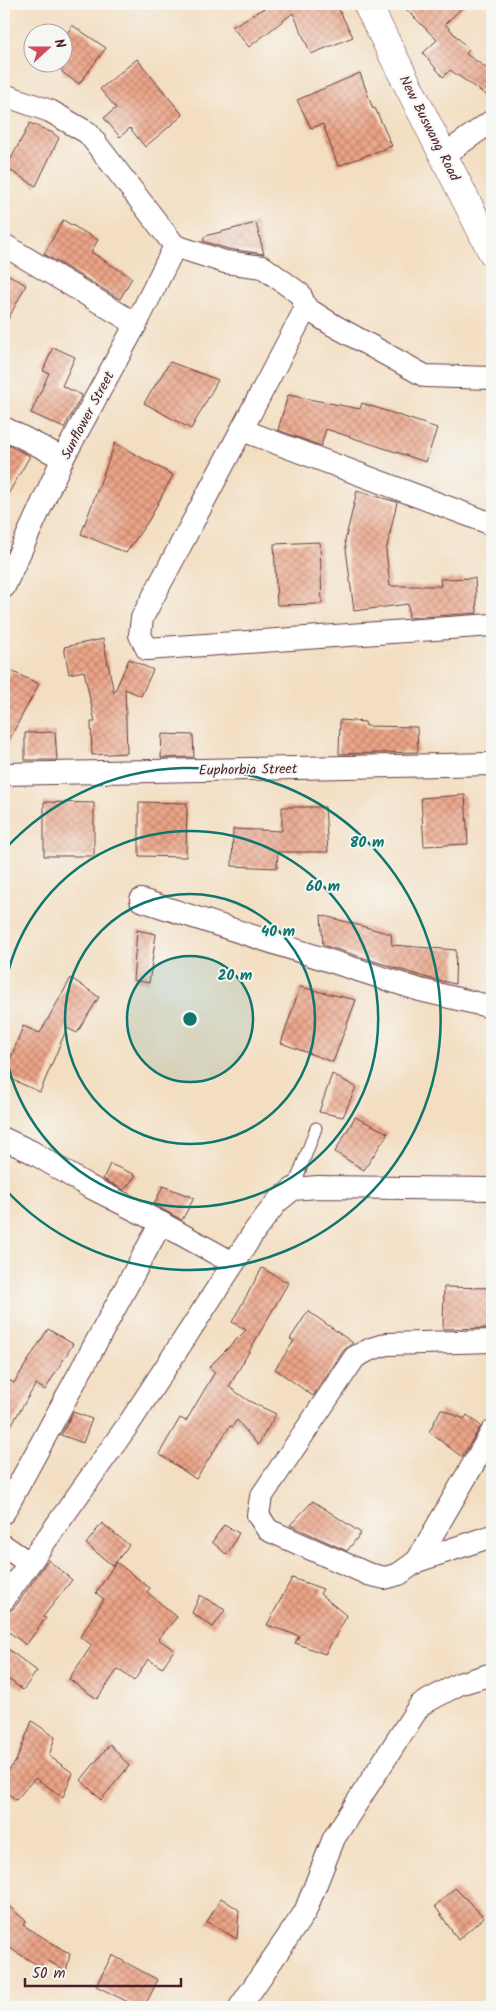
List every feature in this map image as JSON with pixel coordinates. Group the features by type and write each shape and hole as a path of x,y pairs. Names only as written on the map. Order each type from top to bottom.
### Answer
{"street":[{"name":"New Buswang Road","path":"367,4 492,252"},
{"path":"4,95 50,111 88,133 175,246 225,262 263,267 300,294 306,308 332,325 424,376 492,378"},
{"path":"444,154 492,121"},
{"path":"4,245 136,324"},
{"name":"Sunflower Street","path":"4,587 63,458 136,324 175,246"},
{"path":"306,308 142,618 140,635 147,649 492,625"},
{"path":"4,428 63,458"},
{"path":"242,430 492,524"},
{"name":"Euphorbia Street","path":"4,774 492,764"},
{"path":"140,900 420,990 492,1007"},
{"path":"4,1139 32,1152 88,1186 161,1222 232,1263"},
{"path":"4,1599 130,1422 232,1263 277,1202 293,1189 318,1187 492,1189"},
{"path":"4,1512 161,1222"},
{"path":"492,1341 387,1344 355,1357 261,1497 258,1515 268,1530 368,1574 385,1578 399,1574 417,1561 492,1536"},
{"path":"417,1561 492,1432"},
{"path":"4,1546 29,1563"},
{"path":"240,2007 304,1912 334,1838 420,1706 459,1684 492,1674"}],"lane":[{"path":"293,1189 316,1128"}],"building":[{"path":"271,4 336,4 353,37 311,54 293,13 249,47 232,27"},
{"path":"401,4 466,4 445,24 469,50 466,54 492,72 492,99 450,70 443,77 423,53 437,40"},
{"path":"72,25 106,48 79,84 62,72 72,72"},
{"path":"137,59 183,115 145,147 130,128 120,137 104,118 116,108 100,89"},
{"path":"360,73 373,109 375,108 392,146 338,166 323,124 311,128 297,100"},
{"path":"30,123 53,133 59,138 36,186 6,168"},
{"path":"63,220 98,240 91,252 132,278 120,299 44,254"},
{"path":"256,223 264,254 228,249 203,241 205,236"},
{"path":"4,272 26,285 4,327"},
{"path":"53,347 75,357 62,386 82,395 64,428 31,413 49,373 43,371"},
{"path":"170,362 218,380 191,429 144,403"},
{"path":"288,395 360,409 362,403 437,428 426,462 326,429 321,446 278,430"},
{"path":"4,443 30,456 4,501"},
{"path":"115,443 173,475 149,520 126,553 81,534"},
{"path":"357,491 397,502 386,551 390,586 441,586 440,579 475,578 477,613 409,618 408,604 354,611 345,541"},
{"path":"320,542 322,604 277,605 274,544"},
{"path":"103,639 114,693 129,659 153,670 141,696 125,689 127,753 92,755 91,722 95,722 84,671 69,674 64,647"},
{"path":"11,671 39,684 4,749 4,686"},
{"path":"340,720 365,722 366,726 417,727 418,752 339,754"},
{"path":"55,732 57,760 25,760 25,733"},
{"path":"162,734 193,735 194,757 161,758"},
{"path":"465,795 468,844 424,846 421,798"},
{"path":"44,802 94,803 94,856 44,856"},
{"path":"139,802 187,803 186,857 139,856"},
{"path":"282,807 325,807 328,852 278,852 277,868 232,866 233,829 282,831"},
{"path":"321,915 391,934 392,945 456,950 455,984 424,977 323,945"},
{"path":"137,930 156,934 149,983 133,980"},
{"path":"71,978 99,997 77,1033 67,1028 40,1092 4,1076 23,1026 40,1033"},
{"path":"300,987 356,1000 333,1062 281,1043"},
{"path":"332,1074 356,1087 343,1117 319,1112"},
{"path":"355,1117 388,1133 364,1170 335,1152"},
{"path":"110,1164 136,1175 124,1190 103,1179"},
{"path":"163,1186 194,1198 182,1220 154,1205"},
{"path":"262,1268 288,1283 229,1387 249,1401 276,1414 258,1445 237,1420 232,1427 230,1426 196,1479 159,1454 180,1418 186,1421 215,1372 209,1367 246,1330 232,1322"},
{"path":"444,1287 492,1288 492,1328 443,1329"},
{"path":"308,1311 353,1343 344,1350 313,1396 275,1369 294,1341 290,1339"},
{"path":"48,1329 73,1344 45,1390 36,1384 4,1437 4,1377 14,1383"},
{"path":"441,1409 464,1419 467,1415 481,1426 462,1457 429,1432"},
{"path":"73,1412 92,1419 83,1443 61,1435"},
{"path":"313,1501 361,1533 347,1551 290,1525"},
{"path":"102,1523 129,1545 113,1566 86,1544"},
{"path":"224,1525 239,1533 227,1555 212,1542"},
{"path":"48,1560 72,1580 43,1617 46,1618 26,1645 4,1628 4,1612 10,1611 15,1607"},
{"path":"116,1562 150,1588 147,1592 177,1617 158,1639 174,1650 162,1668 148,1659 134,1681 118,1669 97,1699 69,1679 92,1645 80,1637 104,1599 96,1593"},
{"path":"292,1578 323,1589 320,1594 347,1616 325,1654 295,1643 299,1636 267,1625"},
{"path":"200,1595 225,1610 213,1627 192,1613"},
{"path":"4,1646 37,1671 23,1690 4,1676"},
{"path":"32,1721 55,1737 49,1756 73,1773 63,1797 35,1778 16,1800 4,1790 4,1776 16,1761"},
{"path":"110,1744 129,1766 101,1800 81,1780"},
{"path":"455,1888 484,1917 458,1940 435,1906"},
{"path":"221,1898 239,1910 237,1939 207,1922"},
{"path":"4,1902 26,1921 23,1925 70,1954 66,1972 49,1961 44,1969 4,1943"},
{"path":"112,1955 158,1980 144,2007 138,2007 96,1986"}]}
